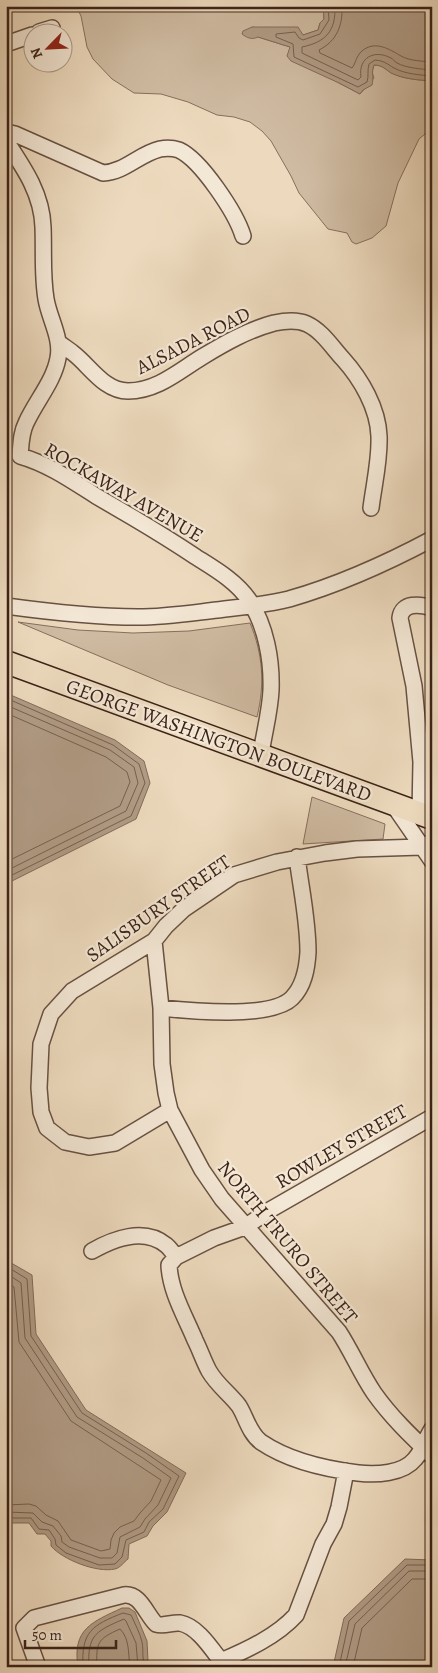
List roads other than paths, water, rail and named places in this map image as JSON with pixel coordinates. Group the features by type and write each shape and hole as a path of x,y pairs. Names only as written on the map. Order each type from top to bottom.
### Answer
{"main road":[{"name":"GEORGE WASHINGTON BOULEVARD","path":"6,662 426,815"}],"street":[{"path":"6,44 22,38"},
{"path":"6,132 15,134 103,173 112,173 157,150 167,148 179,150 197,165 218,190 233,212 243,236"},
{"name":"ROCKAWAY AVENUE","path":"6,141 29,175 36,193 43,225 46,296 58,342 58,357 47,386 26,424 13,456 38,461 65,476 215,569 236,586 252,606 261,623 269,649 271,691 260,754"},
{"name":"ALSADA ROAD","path":"58,342 73,353 103,381 114,388 126,391 137,390 160,383 225,343 262,326 280,322 306,324 315,329 326,340 366,389 379,435 377,468 371,508"},
{"path":"6,606 102,617 140,617 177,615 252,606 289,599 335,583 432,539"},
{"path":"426,815 414,686 400,622 400,614 406,607 415,605 432,608"},
{"path":"392,803 427,844 432,860"},
{"name":"SALISBURY STREET","path":"170,1110 115,1143 89,1147 65,1142 47,1128 42,1112 39,1088 41,1044 50,1014 72,992 154,940 184,910 234,875 298,857 357,849 427,844"},
{"path":"161,1008 247,1012 266,1010 291,999 300,987 306,972 308,954 305,907 298,857"},
{"name":"NORTH TRURO STREET","path":"154,940 161,1008 162,1064 170,1110 202,1170 222,1199 245,1228 338,1332 350,1349 373,1391 387,1410 401,1427 427,1452"},
{"name":"ROWLEY STREET","path":"176,1257 214,1238 245,1228 268,1211 432,1117"},
{"path":"92,1252 112,1242 140,1235 151,1237 166,1244 176,1257 169,1265 169,1276 176,1298 210,1371 239,1407 260,1441 304,1462 366,1474 394,1471 407,1466 427,1452 432,1429"},
{"path":"38,1667 24,1628 34,1618 129,1594 136,1597 152,1620 160,1625 176,1623 187,1625 204,1640 221,1661 242,1652 270,1636 288,1624 296,1615 320,1551 334,1524 346,1471"}],"water":[{"path":"323,6 432,6 432,81 401,77 381,66 374,65 372,85 360,94 291,61 287,56 290,47 258,37 246,37 242,34 243,31 252,27 298,27 303,35 318,30 320,23 324,19"},
{"path":"6,693 115,740 144,761 150,783 136,819 6,884"},
{"path":"6,1260 32,1275 36,1334 86,1410 186,1473 167,1512 153,1526 147,1536 129,1544 128,1559 117,1568 99,1569 81,1564 56,1551 45,1534 37,1534 29,1523 6,1523"},
{"path":"405,1559 432,1560 432,1667 333,1667 344,1618"},
{"path":"122,1608 129,1608 135,1612 147,1641 148,1661 152,1667 78,1667 78,1644 86,1628"}]}
